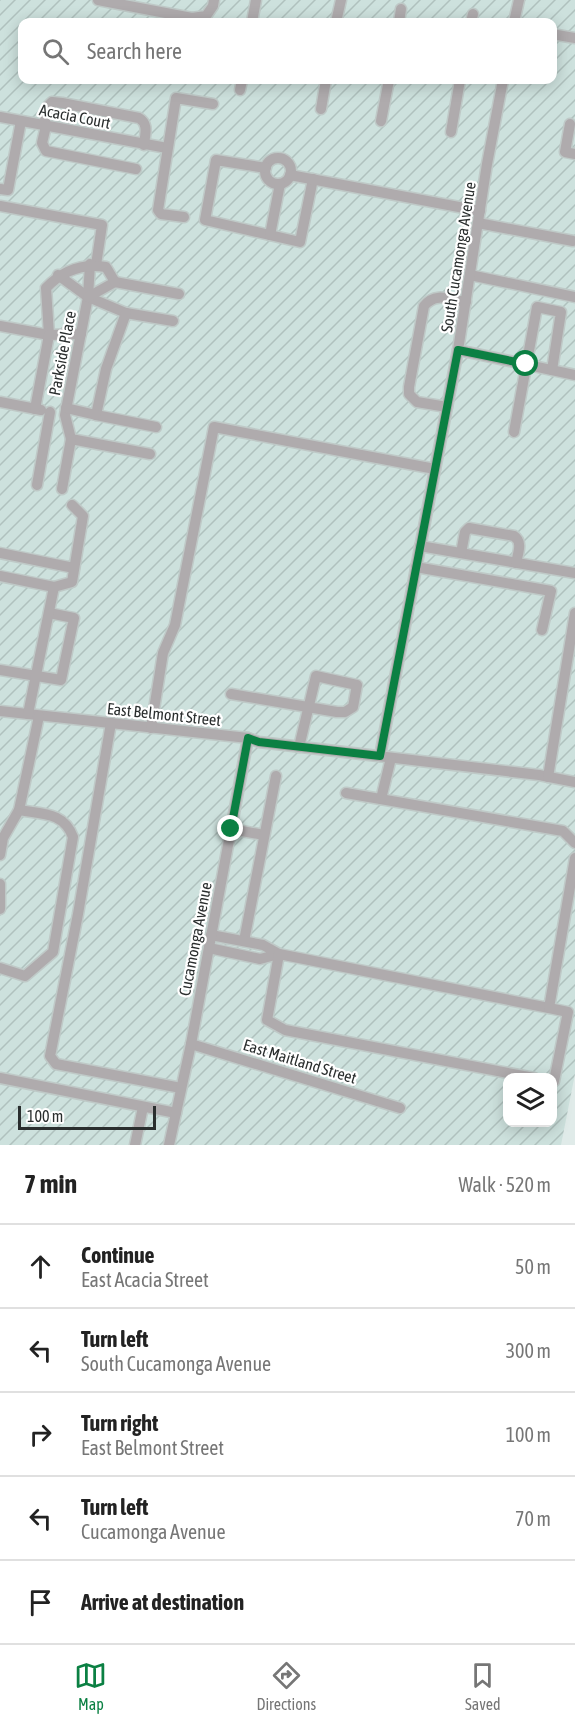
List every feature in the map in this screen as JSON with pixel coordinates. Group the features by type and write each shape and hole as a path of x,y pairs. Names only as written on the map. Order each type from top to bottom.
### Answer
{"street":[{"path":"98,0 192,18 206,16 214,0"},
{"path":"253,18 256,0"},
{"path":"337,18 341,0"},
{"path":"515,18 519,0"},
{"path":"400,18 401,9"},
{"path":"557,35 574,39"},
{"path":"321,109 325,84"},
{"path":"381,121 388,84"},
{"path":"450,132 459,84"},
{"name":"South Cucamonga Avenue","path":"381,799 385,757 416,567 458,350 502,84"},
{"path":"184,217 161,214 158,210 176,98 213,104"},
{"path":"136,169 46,151 42,143 48,106 52,102 62,103 139,118 146,127 144,145"},
{"name":"Acacia Court","path":"0,117 167,148"},
{"path":"0,189 8,190 21,121"},
{"path":"569,124 565,152 575,154"},
{"path":"283,159 289,165 290,175 287,181 280,184 269,180 266,168 271,161 283,159"},
{"path":"266,168 216,160 205,220 300,242 313,179"},
{"path":"290,175 480,211"},
{"path":"270,235 280,184"},
{"name":"Parkside Place","path":"0,206 102,225 66,411"},
{"path":"478,223 573,241"},
{"path":"35,409 49,335 46,288 58,275 93,264 106,267 115,282"},
{"path":"58,275 88,297 126,313 173,321"},
{"path":"470,275 575,297"},
{"path":"88,297 115,282 178,294"},
{"path":"447,407 417,402 412,399 409,394 411,375 424,306 429,299 435,297 466,302"},
{"path":"514,432 537,307 561,312 552,370"},
{"path":"96,415 106,369 126,313"},
{"path":"0,326 49,335 81,334"},
{"path":"458,350 575,375"},
{"path":"0,402 50,412 66,411 96,415 156,427"},
{"path":"62,489 71,439 66,411"},
{"path":"37,485 50,412"},
{"path":"151,728 162,652 175,625 214,428 435,469"},
{"path":"71,439 150,454"},
{"path":"0,576 54,587 72,582 83,516 72,505"},
{"path":"461,553 465,532 469,528 514,536 520,544 516,563"},
{"path":"420,546 575,573"},
{"path":"0,553 74,568"},
{"path":"416,567 551,591 542,630"},
{"path":"0,855 3,838 19,810 34,715 37,675 54,587"},
{"path":"0,670 61,680 74,618 50,613"},
{"path":"548,777 575,613"},
{"path":"231,694 308,708 345,712 352,707 357,685 316,676 308,708 299,747"},
{"name":"East Belmont Street","path":"0,711 248,738 259,742 575,782"},
{"path":"111,723 78,914 50,1056 56,1064 181,1088"},
{"name":"Cucamonga Avenue","path":"169,1145 191,1044 248,738"},
{"path":"244,941 276,776"},
{"path":"346,793 563,831 575,843"},
{"path":"0,968 25,976 53,952 73,837 69,825 57,817 19,810"},
{"path":"231,829 264,835"},
{"path":"549,1008 575,858"},
{"path":"0,884 0,909"},
{"path":"211,935 262,945 279,954 568,1012 556,1073"},
{"path":"209,948 260,958 279,954"},
{"path":"279,954 267,1020 285,1030 513,1073"},
{"name":"East Maitland Street","path":"191,1044 400,1108"},
{"path":"0,1078 176,1113"},
{"path":"135,1145 143,1107"}],"shaded area":[{"path":"0,0 575,0 575,1074 561,1145 0,1145"}],"route":[{"path":"231,829 248,738 259,742 380,756 458,350 526,364"}]}
